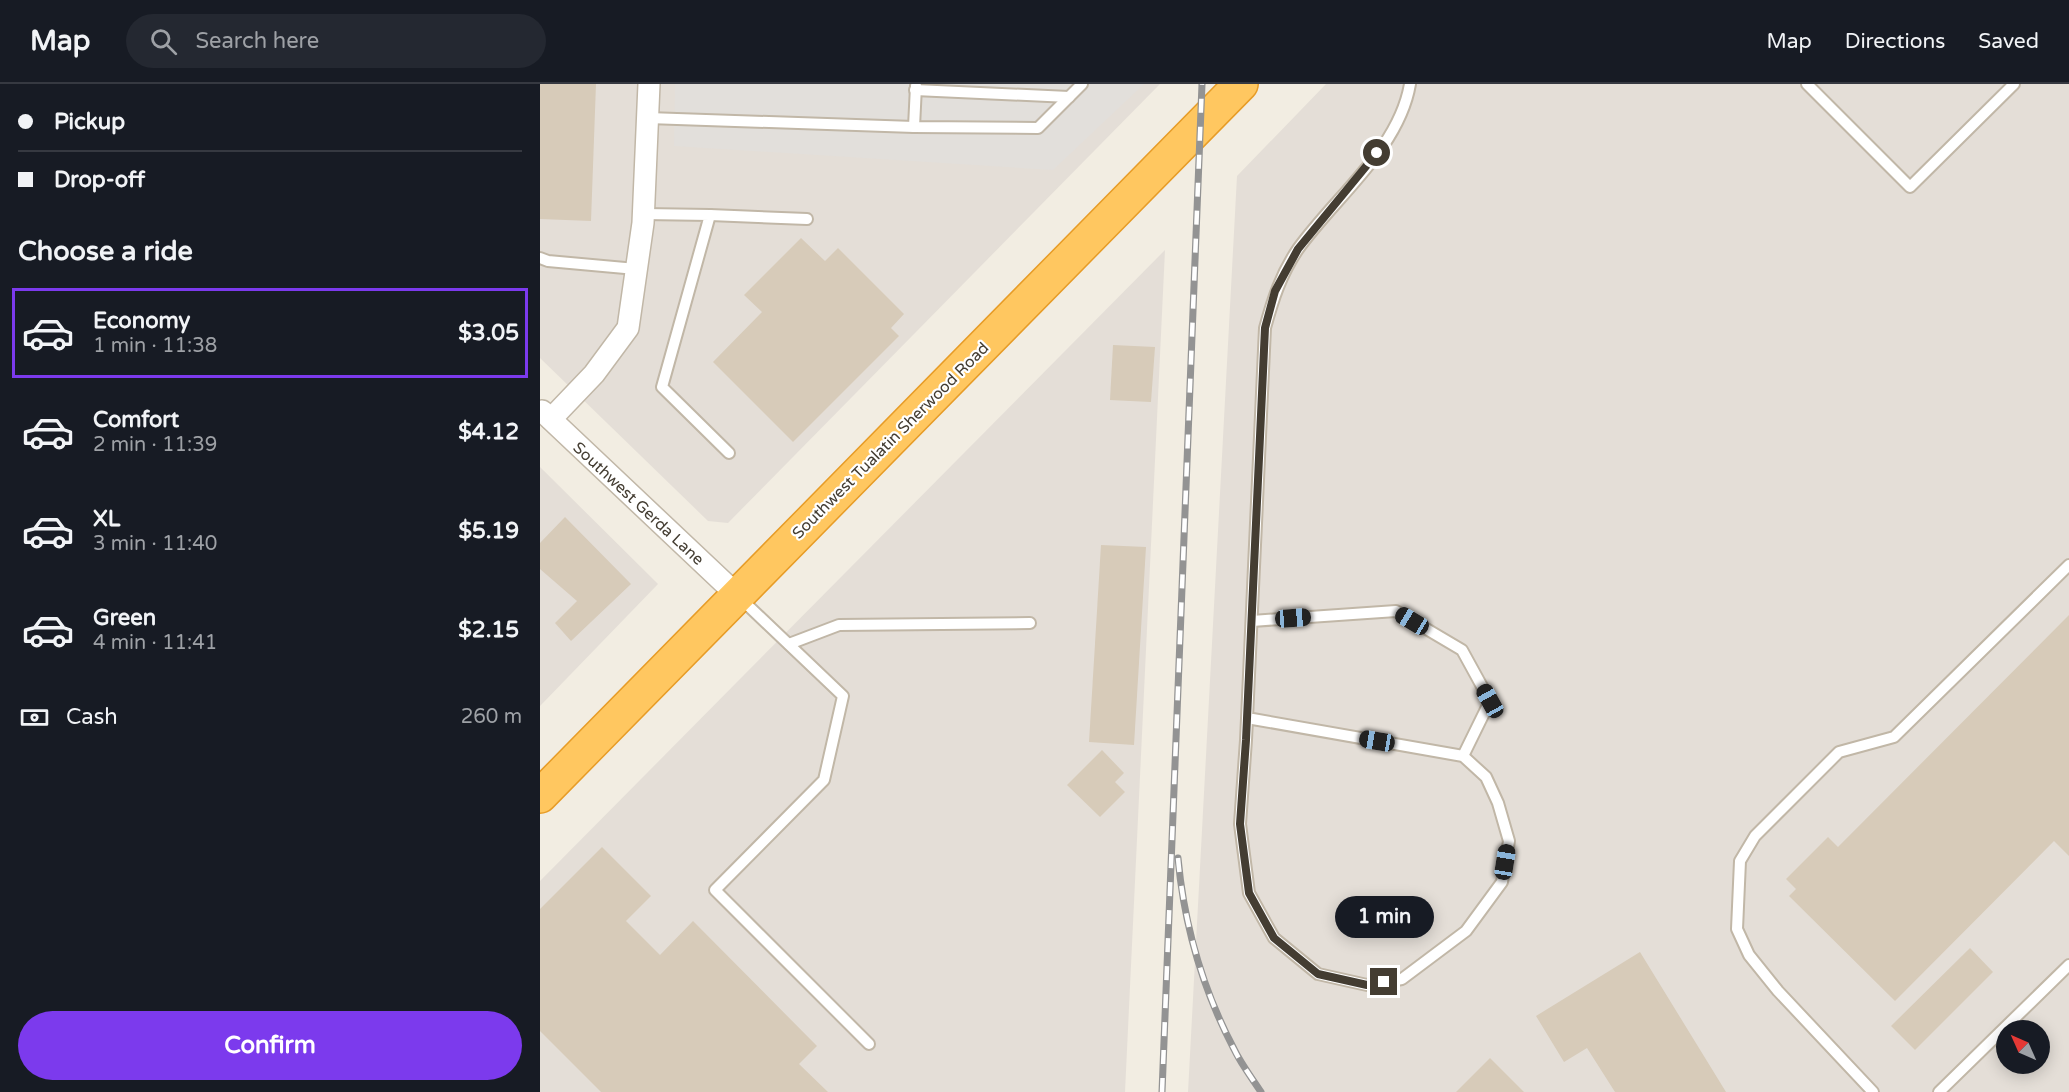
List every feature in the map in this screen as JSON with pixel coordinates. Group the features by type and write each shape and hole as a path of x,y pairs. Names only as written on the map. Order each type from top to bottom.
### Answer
{"highway":[{"name":"Southwest Tualatin Sherwood Road","path":"540,796 1241,84"}],"street":[{"path":"545,414 594,374 628,328 644,214 649,84"},
{"name":"Southwest Gerda Lane","path":"545,414 738,596"}],"lane":[{"path":"648,118 914,127 1038,128 1082,84"},
{"path":"1247,718 1464,756 1486,777 1498,803 1509,841 1502,882 1466,931 1402,979 1367,985 1318,974 1274,938 1249,893 1240,824 1265,328 1275,291 1298,249 1389,138 1408,99 1410,84"},
{"path":"1806,84 1910,187 2014,84"},
{"path":"914,127 916,87 1069,97"},
{"path":"644,214 807,219"},
{"path":"710,215 662,387 729,453"},
{"path":"540,258 548,261 636,269"},
{"path":"1873,1092 1778,991 1749,955 1737,929 1740,861 1755,836 1839,752 1893,737 2069,565"},
{"path":"738,596 843,696 824,780 715,890 869,1044"},
{"path":"1252,621 1396,611 1462,650 1490,701 1464,756"},
{"path":"789,644 839,625 1030,623"},
{"path":"1939,1092 2069,964"}],"shaded area":[{"path":"540,84 1160,84 728,523 708,521 540,358"},
{"path":"675,84 1144,84 1053,170 674,146"},
{"path":"1326,84 2069,84 2069,1092 1188,1092 1237,176"},
{"path":"1165,250 1125,1092 540,1092 540,881"},
{"path":"540,467 658,584 540,706"}],"building":[{"path":"540,84 596,84 591,221 540,219"},
{"path":"801,238 825,261 838,248 904,314 891,328 899,336 793,442 713,362 762,312 744,295"},
{"path":"1113,345 1155,347 1151,402 1110,400"},
{"path":"565,517 631,584 571,641 555,623 577,601 540,569 540,543"},
{"path":"1101,545 1146,547 1134,745 1089,742"},
{"path":"2069,615 2069,856 2054,841 1895,1001 1789,896 1796,889 1786,879 1828,837 1838,847"},
{"path":"1102,750 1124,773 1115,782 1125,792 1100,817 1067,785"},
{"path":"602,847 651,896 626,921 660,955 693,921 817,1046 799,1064 828,1092 601,1092 540,1031 540,909"},
{"path":"1970,948 1993,972 1915,1050 1891,1026"},
{"path":"1640,952 1726,1092 1615,1092 1587,1048 1564,1062 1536,1016"},
{"path":"1490,1058 1524,1092 1456,1092"}],"railway":[{"path":"1162,1092 1202,84"},
{"path":"1178,858 1190,932 1204,980 1237,1055 1261,1092"}],"route":[{"path":"1377,153 1298,249 1275,291 1265,328 1240,824 1249,893 1274,938 1318,974 1367,985 1384,982"}]}
